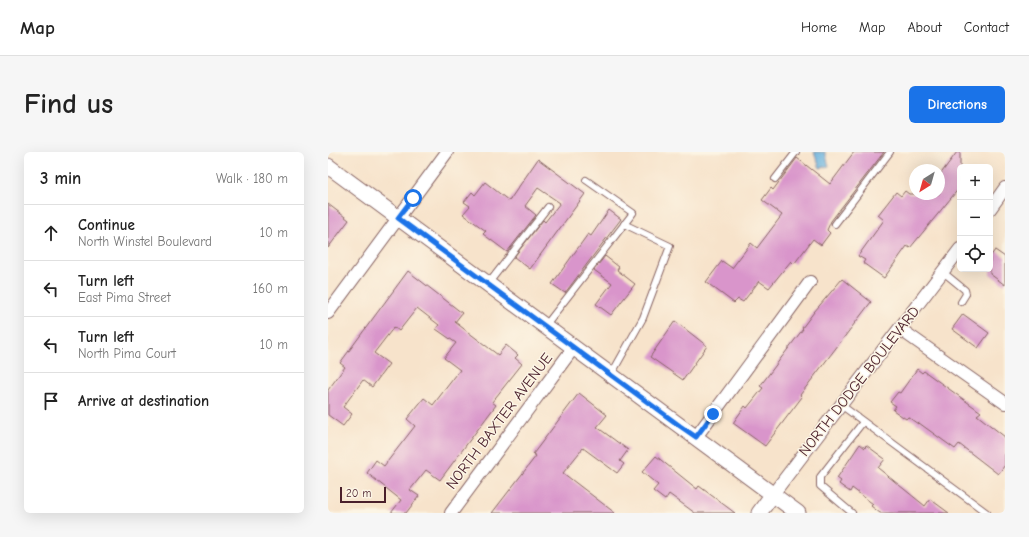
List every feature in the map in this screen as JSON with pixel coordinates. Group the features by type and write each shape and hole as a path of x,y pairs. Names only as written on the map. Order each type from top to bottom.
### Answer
{"street":[{"path":"328,313 447,152"},
{"path":"328,166 798,513"},
{"path":"993,205 1005,188"},
{"name":"NORTH DODGE BOULEVARD","path":"759,513 957,253"},
{"path":"696,437 810,282"},
{"path":"900,328 1005,403"},
{"name":"NORTH BAXTER AVENUE","path":"450,513 574,347"}],"lane":[{"path":"776,179 796,152"},
{"path":"836,224 890,152"},
{"path":"545,326 633,213 586,180"},
{"path":"488,284 548,207"},
{"path":"611,375 643,318 670,246 624,224"},
{"path":"943,272 965,290 966,294 961,302"},
{"path":"841,405 987,513"},
{"path":"852,513 820,486 820,477 863,422"}],"water":[{"path":"814,152 825,152 829,166 820,168"}],"building":[{"path":"854,152 884,152 831,221 827,230 830,233 821,245 813,239 794,264 791,261 769,288 759,281 743,302 738,299 734,303 706,282 722,261 732,268 751,243 757,248 782,215 762,200 771,188 773,190 797,158 830,184"},
{"path":"957,152 960,152 960,164 957,164 957,191 910,248 907,246 884,278 863,263 865,260 858,256 884,220 878,215 896,192 901,196 905,191 909,194 909,200 945,200 945,168"},
{"path":"538,159 585,194 530,269 514,257 543,220 545,222 560,203 538,188 525,206 536,215 507,252 483,234 486,231 463,214 470,206 464,202 472,192 475,195 485,182 509,201"},
{"path":"328,204 349,220 328,248"},
{"path":"609,210 621,219 565,293 552,284 588,234 591,236"},
{"path":"995,250 1005,257 1005,285 990,274 990,272 993,272 993,253"},
{"path":"605,256 619,267 617,270 635,284 611,315 596,304 612,283 594,270"},
{"path":"408,271 462,313 455,322 498,355 506,345 518,355 515,358 522,364 492,402 496,405 440,480 426,470 410,490 419,496 406,513 391,513 401,500 367,473 376,460 384,466 415,426 407,419 424,398 433,405 460,370 444,358 456,343 436,329 439,325 417,308 399,331 394,327 374,353 389,364 372,387 363,380 343,407 352,414 343,426 328,415 328,390 345,367 340,363"},
{"path":"842,279 871,302 800,395 802,397 765,446 733,423 745,406 747,408 763,388 760,386 803,329 802,328"},
{"path":"963,314 989,333 978,348 952,329"},
{"path":"675,321 707,346 683,380 650,357"},
{"path":"917,369 922,373 924,371 981,412 977,415 1005,437 1005,465 998,474 959,444 955,449 919,423 918,424 908,417 906,419 893,410 896,406 890,402 898,392 900,393"},
{"path":"579,393 607,415 597,427 628,450 620,461 624,464 617,473 583,448 563,473 615,513 492,513 536,456 533,454"},
{"path":"860,444 865,448 866,445 885,459 878,468 925,506 930,499 949,513 880,513 871,506 873,504 852,488 850,492 839,484 841,481 837,478"},
{"path":"656,456 697,489 699,486 735,513 695,513 669,494 665,500 653,491 658,485 642,472"}],"route":[{"path":"413,198 398,218 680,426 696,437 713,414"}]}
